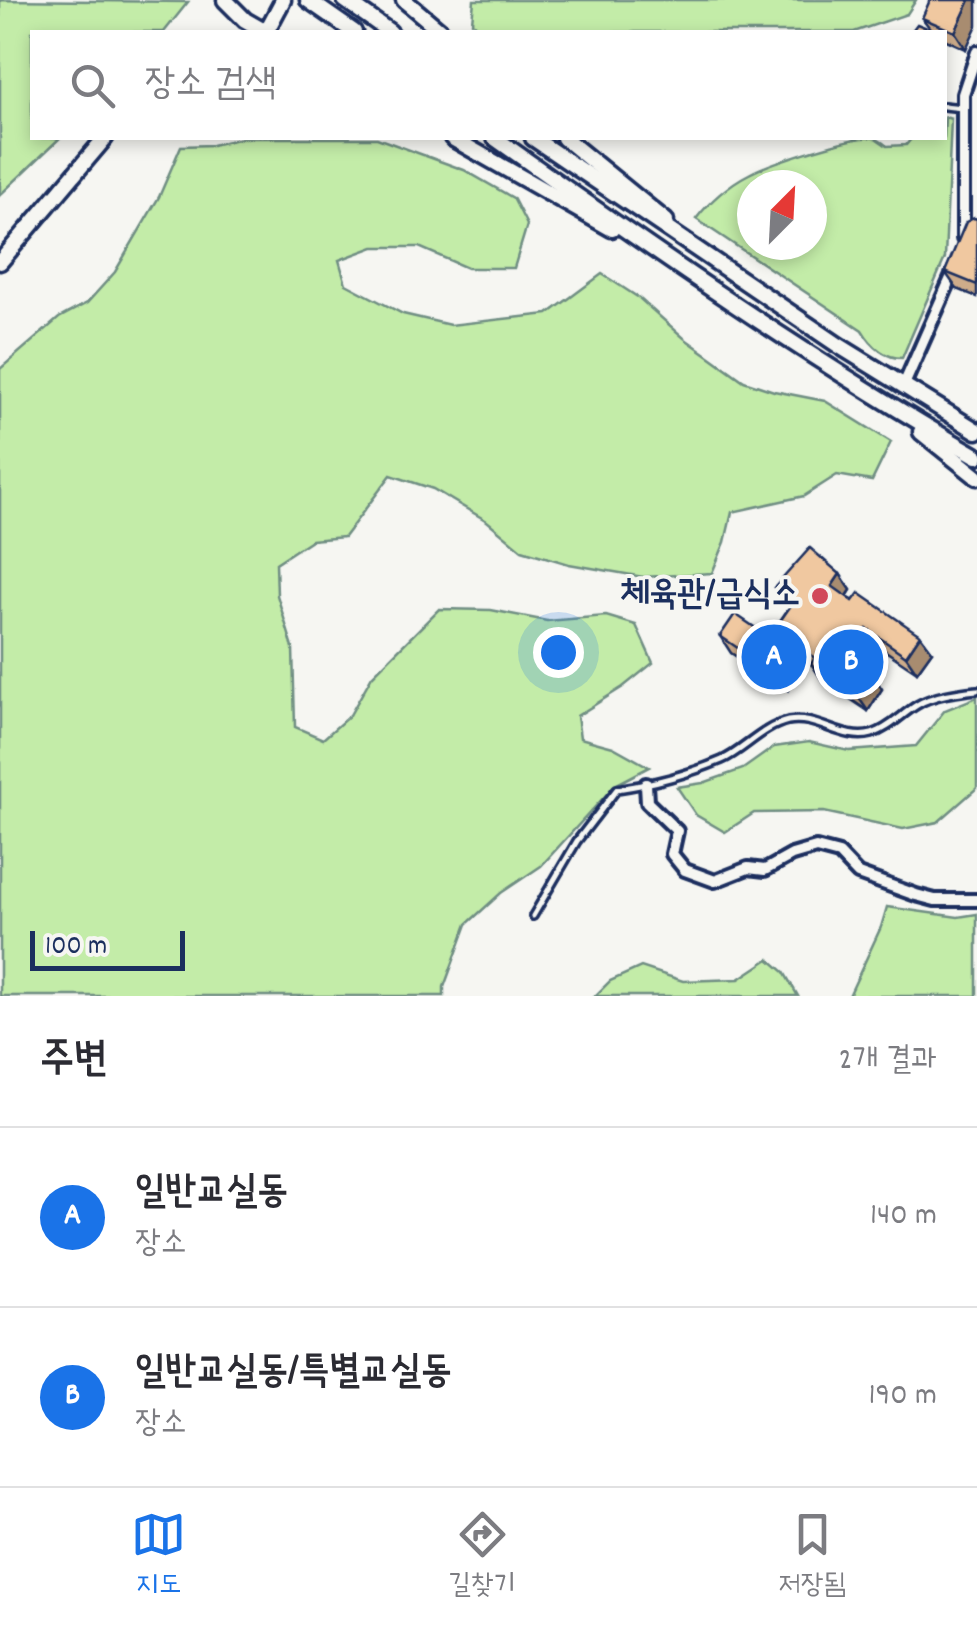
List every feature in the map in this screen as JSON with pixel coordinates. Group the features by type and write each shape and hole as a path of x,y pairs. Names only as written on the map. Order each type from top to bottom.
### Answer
{"street":[{"path":"225,0 263,30"},
{"path":"267,30 283,0"},
{"path":"308,0 351,30"},
{"path":"346,0 387,30"},
{"path":"404,0 440,30"},
{"path":"903,388 960,256 964,205 962,108 964,85 977,52"},
{"path":"0,262 104,140"},
{"path":"456,140 710,285"},
{"path":"497,140 878,397 977,456"},
{"path":"536,140 903,388 977,432"},
{"path":"566,140 725,269"},
{"path":"964,205 977,212"},
{"path":"878,397 977,477"},
{"path":"646,784 647,802 677,831 672,854 685,870 714,881 748,868 765,870 792,854 816,848 840,854 858,874 916,896 977,900"}],"lane":[{"path":"947,106 962,108"},
{"path":"534,916 595,814 617,789 725,759 748,740 790,721 863,736 876,733 922,702 977,690"}],"green space":[{"path":"0,0 188,2 166,30 30,30 30,140 58,140 0,195"},
{"path":"474,0 916,0 907,14 860,30 482,30 472,22"},
{"path":"947,118 951,119 945,258 902,358 879,350 862,330 757,260 827,260 827,170 757,170 856,140 878,140 887,146 906,145 910,140 947,140"},
{"path":"233,140 382,140 464,170 513,198 527,225 514,268 467,268 419,247 374,247 339,260 346,284 403,314 450,325 548,314 602,274 639,298 684,338 744,381 825,401 891,442 872,481 837,475 804,496 732,512 712,573 643,577 569,564 522,550 487,521 433,489 391,475 344,537 311,540 276,563 277,595 293,648 295,727 323,739 350,715 372,676 439,609 491,610 547,621 606,616 636,625 653,663 577,716 580,738 613,747 649,767 615,785 541,866 501,893 467,924 444,996 0,996 0,369 59,318 87,303 115,272 159,197 181,146"},
{"path":"737,181 737,246 696,219"},
{"path":"977,697 977,788 938,822 903,829 824,812 754,813 725,832 696,815 677,787 743,769 774,747 809,742 849,751 916,746 945,710"},
{"path":"887,907 958,917 977,914 977,996 849,996"},
{"path":"769,959 784,972 798,996 595,996 610,981 641,967 683,981 739,979"}],"building":[{"path":"930,0 970,0 955,32 922,18"},
{"path":"974,218 977,285 945,272 966,222"},
{"path":"810,548 840,574 832,586 853,601 859,593 920,635 906,656 867,629 848,657 871,673 856,694 811,664 815,658 795,645 776,674 720,636 735,614 769,637 794,601 775,587"}],"place":[{"name":"체육관/급식소","path":"820,596"},
{"name":"일반교실동","path":"774,657"},
{"name":"일반교실동/특별교실동","path":"851,662"}]}
